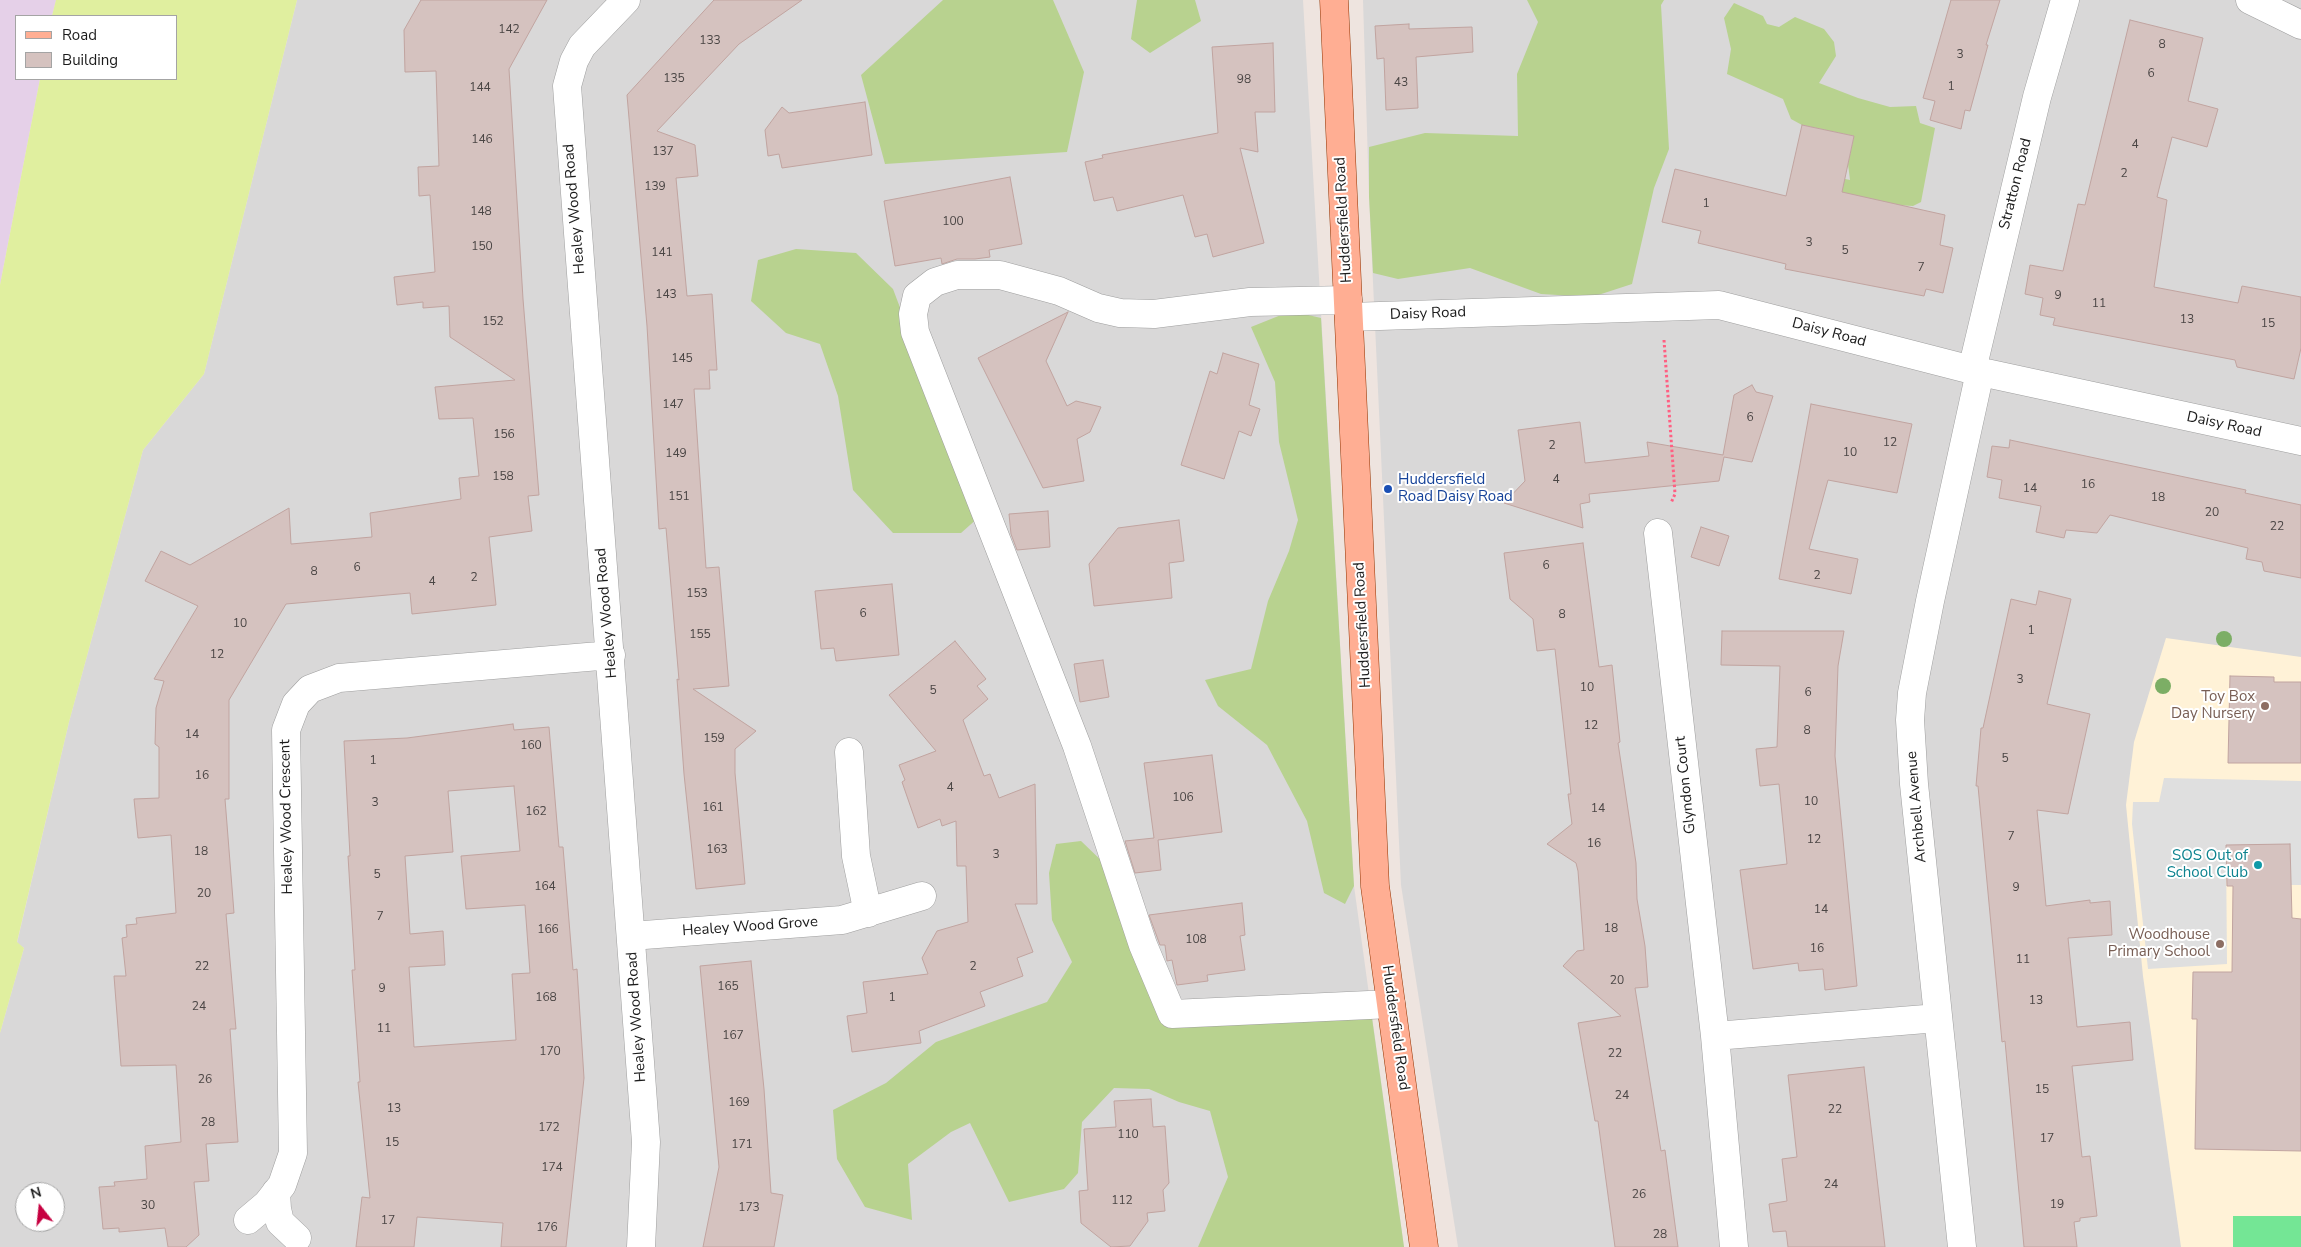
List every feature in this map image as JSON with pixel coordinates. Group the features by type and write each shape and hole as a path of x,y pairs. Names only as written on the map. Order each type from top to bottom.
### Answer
{"main road":[{"name":"Huddersfield Road","path":"1334,0 1375,886 1424,1247"}],"street":[{"name":"Healey Wood Road","path":"626,0 582,46 574,61 567,86 646,1142 641,1247"},
{"name":"Stratton Road","path":"1976,371 2037,97 2065,0"},
{"path":"2250,0 2301,24"},
{"name":"Daisy Road","path":"1391,1004 1172,1014 1143,945 1077,746 915,332 913,314 917,296 935,282 957,275 1000,275 1059,290 1098,308 1120,313 1154,314 1250,302 1292,300 1348,309 1719,305 1976,371 2301,441"},
{"name":"Archbell Avenue","path":"1962,1247 1914,784 1910,720 1912,693 1976,371"},
{"name":"Glyndon Court","path":"1658,533 1715,1036 1734,1247"},
{"name":"Healey Wood Crescent","path":"248,1220 267,1204 276,1192 289,1169 293,1153 286,730 296,704 310,690 339,678 610,655"},
{"path":"849,752 856,856 868,913"},
{"name":"Healey Wood Grove","path":"631,936 842,920 922,896"},
{"path":"1715,1036 1938,1018"},
{"path":"276,1192 276,1209 280,1222 297,1238"}],"path":[{"path":"1658,533 1675,494 1661,306"}],"shaded area":[{"path":"0,0 56,0 52,15 15,15 15,80 40,80 0,285"},
{"path":"297,0 1303,0 1354,886 1404,1247 0,1247 0,1033 24,948 17,943 69,722 143,450 204,374"},
{"path":"1363,0 2301,0 2301,1247 1458,1247 1401,885 1369,196"},
{"name":"Woodhouse Primary School","path":"2166,638 2301,657 2301,1247 2181,1247 2143,976 2126,805 2134,742"},
{"path":"2164,778 2301,781 2301,885 2291,885 2226,845 2227,964 2148,969 2132,824 2133,802 2159,802"}],"green space":[{"path":"56,0 297,0 204,374 143,450 69,722 17,942 24,948 0,1033 0,285 40,80 178,80 178,15 52,15"},
{"path":"943,0 1053,0 1084,72 1067,152 885,164 861,75"},
{"path":"1137,0 1195,0 1201,21 1150,53 1131,39"},
{"path":"1527,0 1664,0 1661,5 1669,149 1654,188 1632,284 1592,297 1541,294 1470,268 1398,279 1373,273 1369,196 1369,147 1425,133 1518,136 1517,74 1538,22"},
{"path":"1734,3 1763,16 1767,24 1779,27 1795,17 1824,29 1834,42 1836,56 1819,83 1858,98 1890,107 1916,106 1920,123 1935,128 1921,202 1913,206 1848,202 1813,172 1850,180 1848,164 1854,136 1802,125 1791,119 1783,99 1727,74 1731,49 1724,18"},
{"path":"796,249 856,253 893,289 979,517 961,533 893,533 853,490 838,396 820,344 786,333 751,301 758,260"},
{"path":"1291,311 1321,318 1354,886 1345,904 1324,893 1307,821 1267,745 1218,706 1205,680 1251,669 1268,601 1289,551 1298,520 1279,442 1275,382 1251,327"},
{"path":"1081,841 1107,866 1168,1016 1372,1018 1404,1247 1198,1247 1228,1177 1210,1111 1179,1102 1149,1089 1114,1088 1082,1122 1078,1173 1064,1189 1009,1202 970,1123 951,1132 908,1164 912,1220 865,1207 837,1159 833,1110 886,1083 936,1042 1047,1002 1072,962 1052,920 1049,873 1056,844"},
{"path":"2233,1216 2301,1216 2301,1247 2233,1247"}],"building":[{"path":"421,0 547,0 509,69 523,299 539,495 528,496 532,531 489,537 496,605 412,614 410,593 286,604 229,700 229,799 225,799 234,913 226,914 236,1029 230,1029 238,1142 206,1144 209,1181 194,1182 199,1235 186,1247 168,1247 165,1228 119,1232 119,1228 103,1229 99,1187 115,1186 114,1182 147,1179 145,1146 181,1142 176,1065 121,1066 114,976 126,976 122,938 127,937 126,925 137,924 136,918 176,913 171,835 138,838 134,799 159,798 159,747 155,744 156,708 164,681 154,679 198,606 145,581 161,551 190,565 289,508 291,544 372,537 370,513 461,499 459,478 479,476 473,418 439,419 435,387 515,380 450,337 449,306 423,308 423,302 397,305 394,277 435,272 430,195 419,196 418,167 439,166 436,71 405,72 404,30"},
{"path":"714,0 802,0 739,44 657,131 695,145 698,176 676,178 687,296 712,294 717,370 709,370 710,389 694,389 706,568 719,567 729,686 693,689 756,731 735,749 735,773 745,884 696,889 684,774 677,679 679,680 666,528 659,529 647,326 627,95"},
{"path":"1951,0 2000,0 1986,45 1988,45 1970,111 1965,110 1961,129 1930,120 1935,101 1923,98"},
{"path":"2130,20 2203,38 2188,101 2218,109 2207,147 2172,137 2157,197 2167,200 2154,287 2238,303 2242,286 2301,297 2301,348 2294,379 2237,367 2235,360 2053,325 2055,318 2040,315 2043,298 2025,294 2030,265 2063,271 2078,204 2085,205"},
{"path":"1409,24 1409,29 1472,27 1473,52 1416,57 1418,108 1386,110 1384,58 1377,59 1375,26"},
{"path":"1273,43 1275,112 1255,112 1258,152 1240,148 1264,243 1213,257 1207,234 1195,237 1183,195 1117,211 1113,197 1094,201 1085,162 1103,158 1102,155 1218,133 1212,47"},
{"path":"865,102 872,155 782,168 779,154 768,156 765,130 782,107 789,113"},
{"path":"1802,125 1854,136 1842,192 1945,215 1940,245 1953,248 1943,293 1926,289 1924,296 1785,269 1786,264 1698,243 1701,231 1662,222 1675,169 1786,196"},
{"path":"1010,177 1022,244 989,250 990,257 957,259 942,264 941,258 895,266 884,201"},
{"path":"1068,312 1046,361 1067,406 1076,401 1101,407 1090,432 1077,439 1084,481 1043,488 978,358"},
{"path":"1223,353 1259,364 1249,405 1260,409 1251,436 1239,431 1224,479 1181,465 1210,371 1217,374"},
{"path":"1752,385 1756,392 1773,396 1752,462 1724,457 1719,481 1589,494 1590,502 1580,504 1583,528 1504,503 1525,481 1518,430 1580,422 1585,463 1649,456 1647,442 1723,455 1734,395"},
{"path":"1811,404 1912,424 1897,493 1828,480 1809,549 1858,559 1851,594 1779,579"},
{"path":"2010,440 2246,490 2245,493 2301,505 2301,578 2264,571 2262,562 2246,559 2248,548 2110,515 2097,533 2066,530 2064,538 2036,532 2041,506 1999,498 2002,480 1987,477 1992,446 2009,448"},
{"path":"1048,511 1050,547 1017,550 1011,534 1009,514"},
{"path":"1179,520 1184,561 1169,563 1172,598 1094,606 1089,564 1118,528"},
{"path":"1701,527 1729,536 1719,566 1691,557"},
{"path":"1583,543 1599,667 1612,665 1620,742 1618,743 1636,863 1637,899 1645,946 1648,987 1635,988 1661,1151 1665,1150 1678,1247 1615,1247 1598,1121 1595,1121 1578,1023 1621,1016 1563,966 1577,951 1584,950 1576,863 1547,844 1572,824 1568,794 1571,794 1555,649 1537,651 1533,619 1510,599 1504,553"},
{"path":"892,584 899,655 836,661 834,648 821,649 815,591"},
{"path":"2039,591 2071,599 2047,704 2090,714 2068,814 2037,810 2046,906 2090,900 2090,903 2110,901 2112,935 2068,938 2077,1027 2130,1022 2133,1060 2072,1066 2082,1157 2090,1156 2097,1216 2080,1218 2080,1221 2074,1222 2077,1247 2024,1247 2005,1041 2002,1042 1978,786 1976,786 1981,728 1983,728 2011,599 2036,605"},
{"path":"1722,631 1844,631 1838,666 1835,756 1857,986 1825,990 1823,969 1799,971 1798,963 1753,969 1740,870 1787,864 1779,784 1760,786 1756,749 1777,747 1780,666 1721,665"},
{"path":"955,641 986,679 977,686 988,699 963,720 984,776 990,774 999,798 1035,784 1037,904 1015,904 1033,952 1017,958 1023,976 980,992 985,1006 919,1031 921,1043 852,1052 847,1016 867,1013 863,982 928,974 922,958 937,931 968,922 966,866 957,866 956,821 942,826 940,819 918,828 902,782 905,780 899,765 936,751 889,695"},
{"path":"1103,660 1109,697 1080,702 1074,664"},
{"name":"Toy Box Day Nursery","path":"2230,676 2274,677 2274,682 2301,682 2301,763 2228,763"},
{"path":"513,724 514,730 549,727 559,847 563,847 573,970 577,969 584,1078 566,1247 501,1247 503,1223 417,1217 414,1247 356,1247 362,1197 370,1198 358,1082 360,1082 352,970 355,970 348,856 350,856 344,741 407,738","holes":["514,786 520,851 461,856 466,909 525,905 530,973 512,974 516,1040 414,1047 409,967 445,965 443,931 410,934 405,856 453,852 448,791"]},
{"path":"1212,755 1222,832 1158,840 1161,870 1135,873 1125,841 1154,838 1144,763"},
{"path":"2290,844 2292,918 2301,919 2301,1151 2195,1149 2197,1019 2192,1019 2193,972 2232,972 2233,886 2227,886 2226,845"},
{"path":"1242,903 1245,935 1240,936 1245,970 1207,975 1208,981 1177,985 1172,960 1167,961 1165,945 1160,945 1149,915"},
{"path":"751,961 764,1089 771,1193 783,1195 774,1247 703,1247 719,1167 700,966"},
{"path":"1864,1067 1885,1247 1788,1247 1786,1231 1773,1232 1769,1204 1787,1201 1782,1159 1797,1157 1788,1075"},
{"path":"1151,1099 1153,1127 1165,1126 1169,1183 1163,1190 1165,1211 1147,1213 1148,1221 1130,1246 1111,1247 1081,1223 1079,1191 1088,1190 1084,1129 1116,1127 1114,1101"}],"place":[{"name":"Huddersfield Road Daisy Road","path":"1388,489"},
{"name":"Toy Box Day Nursery","path":"2265,706"},
{"name":"SOS Out of School Club","path":"2258,865"},
{"name":"Woodhouse Primary School","path":"2220,944"}]}
